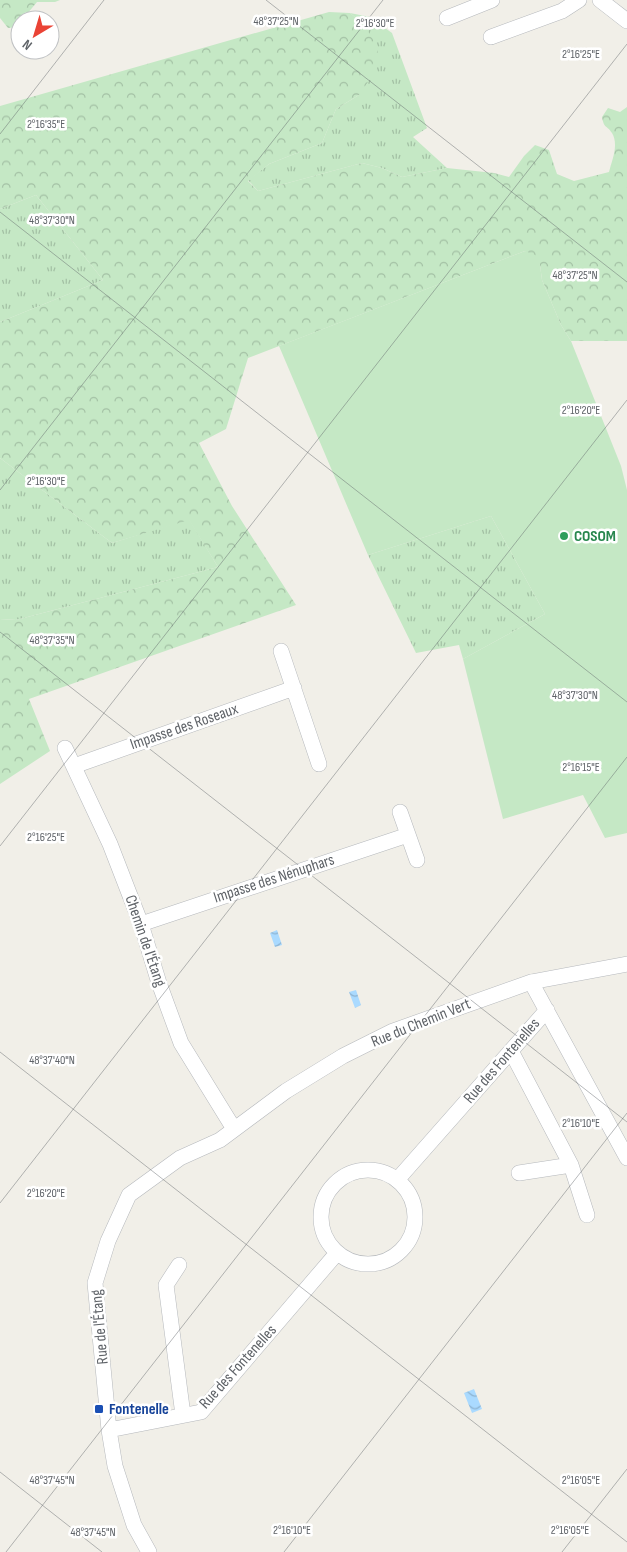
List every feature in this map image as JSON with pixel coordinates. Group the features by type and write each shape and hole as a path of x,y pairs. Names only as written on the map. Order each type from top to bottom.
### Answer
{"street":[{"path":"447,18 492,0"},
{"path":"491,37 562,11 579,0"},
{"path":"600,0 627,21"},
{"path":"282,651 319,764"},
{"name":"Impasse des Roseaux","path":"74,766 294,688"},
{"name":"Chemin de l'Étang","path":"65,748 110,844 141,924 159,983 181,1043 234,1129"},
{"path":"400,812 417,860"},
{"name":"Impasse des Nénuphars","path":"141,924 408,835"},
{"name":"Rue du Chemin Vert","path":"234,1129 286,1091 343,1056 393,1031 532,982 627,964"},
{"path":"532,982 627,1158"},
{"name":"Rue des Fontenelles","path":"397,1180 547,1010"},
{"path":"511,1051 571,1165 586,1215"},
{"name":"Rue de l'Étang","path":"149,1552 134,1525 115,1466 109,1430 95,1284 108,1241 129,1194 180,1158 220,1140 234,1129"},
{"path":"519,1174 571,1165"},
{"path":"367,1170 383,1172 397,1180 408,1191 414,1205 416,1220 412,1235 405,1248 394,1258 380,1264 364,1265 350,1261 337,1253 326,1241 321,1225 321,1209 326,1194 337,1181 351,1173 367,1170"},
{"name":"Rue des Fontenelles","path":"109,1430 201,1412 337,1253"},
{"path":"178,1265 166,1285 182,1415"}],"green space":[{"path":"0,0 60,0 55,2 37,2 30,10 10,10 10,28 8,28 0,18"},
{"path":"329,12 350,13 362,23 375,41 379,58 376,70 359,95 336,109 322,143 269,164 248,181 258,191 362,163 382,168 402,177 447,168 494,173 509,177 524,156 535,145 549,150 557,174 574,181 609,172 615,142 602,117 608,108 620,112 627,107 627,341 571,341 561,325 542,280 540,265 525,251 248,358 226,429 199,443 232,506 296,605 29,699 50,751 0,784 0,619 16,620 218,567 189,520 112,543 0,458 0,322 103,280 36,195 0,209 0,106"},
{"path":"350,13 370,17 392,33 427,128 413,137 447,168 402,177 382,168 362,163 258,191 248,180 269,164 322,143 336,109 359,95 362,23"},
{"path":"36,195 103,280 0,322 0,209"},
{"name":"COSOM","path":"525,251 535,255 540,265 542,280 561,325 571,341 621,466 627,490 627,833 605,838 583,795 503,819 463,659 545,614 491,516 368,555 279,346"},
{"path":"0,458 112,543 189,519 218,567 16,620 0,619"},
{"path":"491,516 545,614 463,659 459,645 416,653 368,555"}],"water":[{"path":"277,930 282,945 275,947 270,933"},
{"path":"356,990 361,1005 355,1008 349,992"},
{"path":"474,1389 482,1409 472,1413 464,1393"}],"place":[{"name":"COSOM","path":"564,536"},
{"name":"Fontenelle","path":"99,1409"}]}
